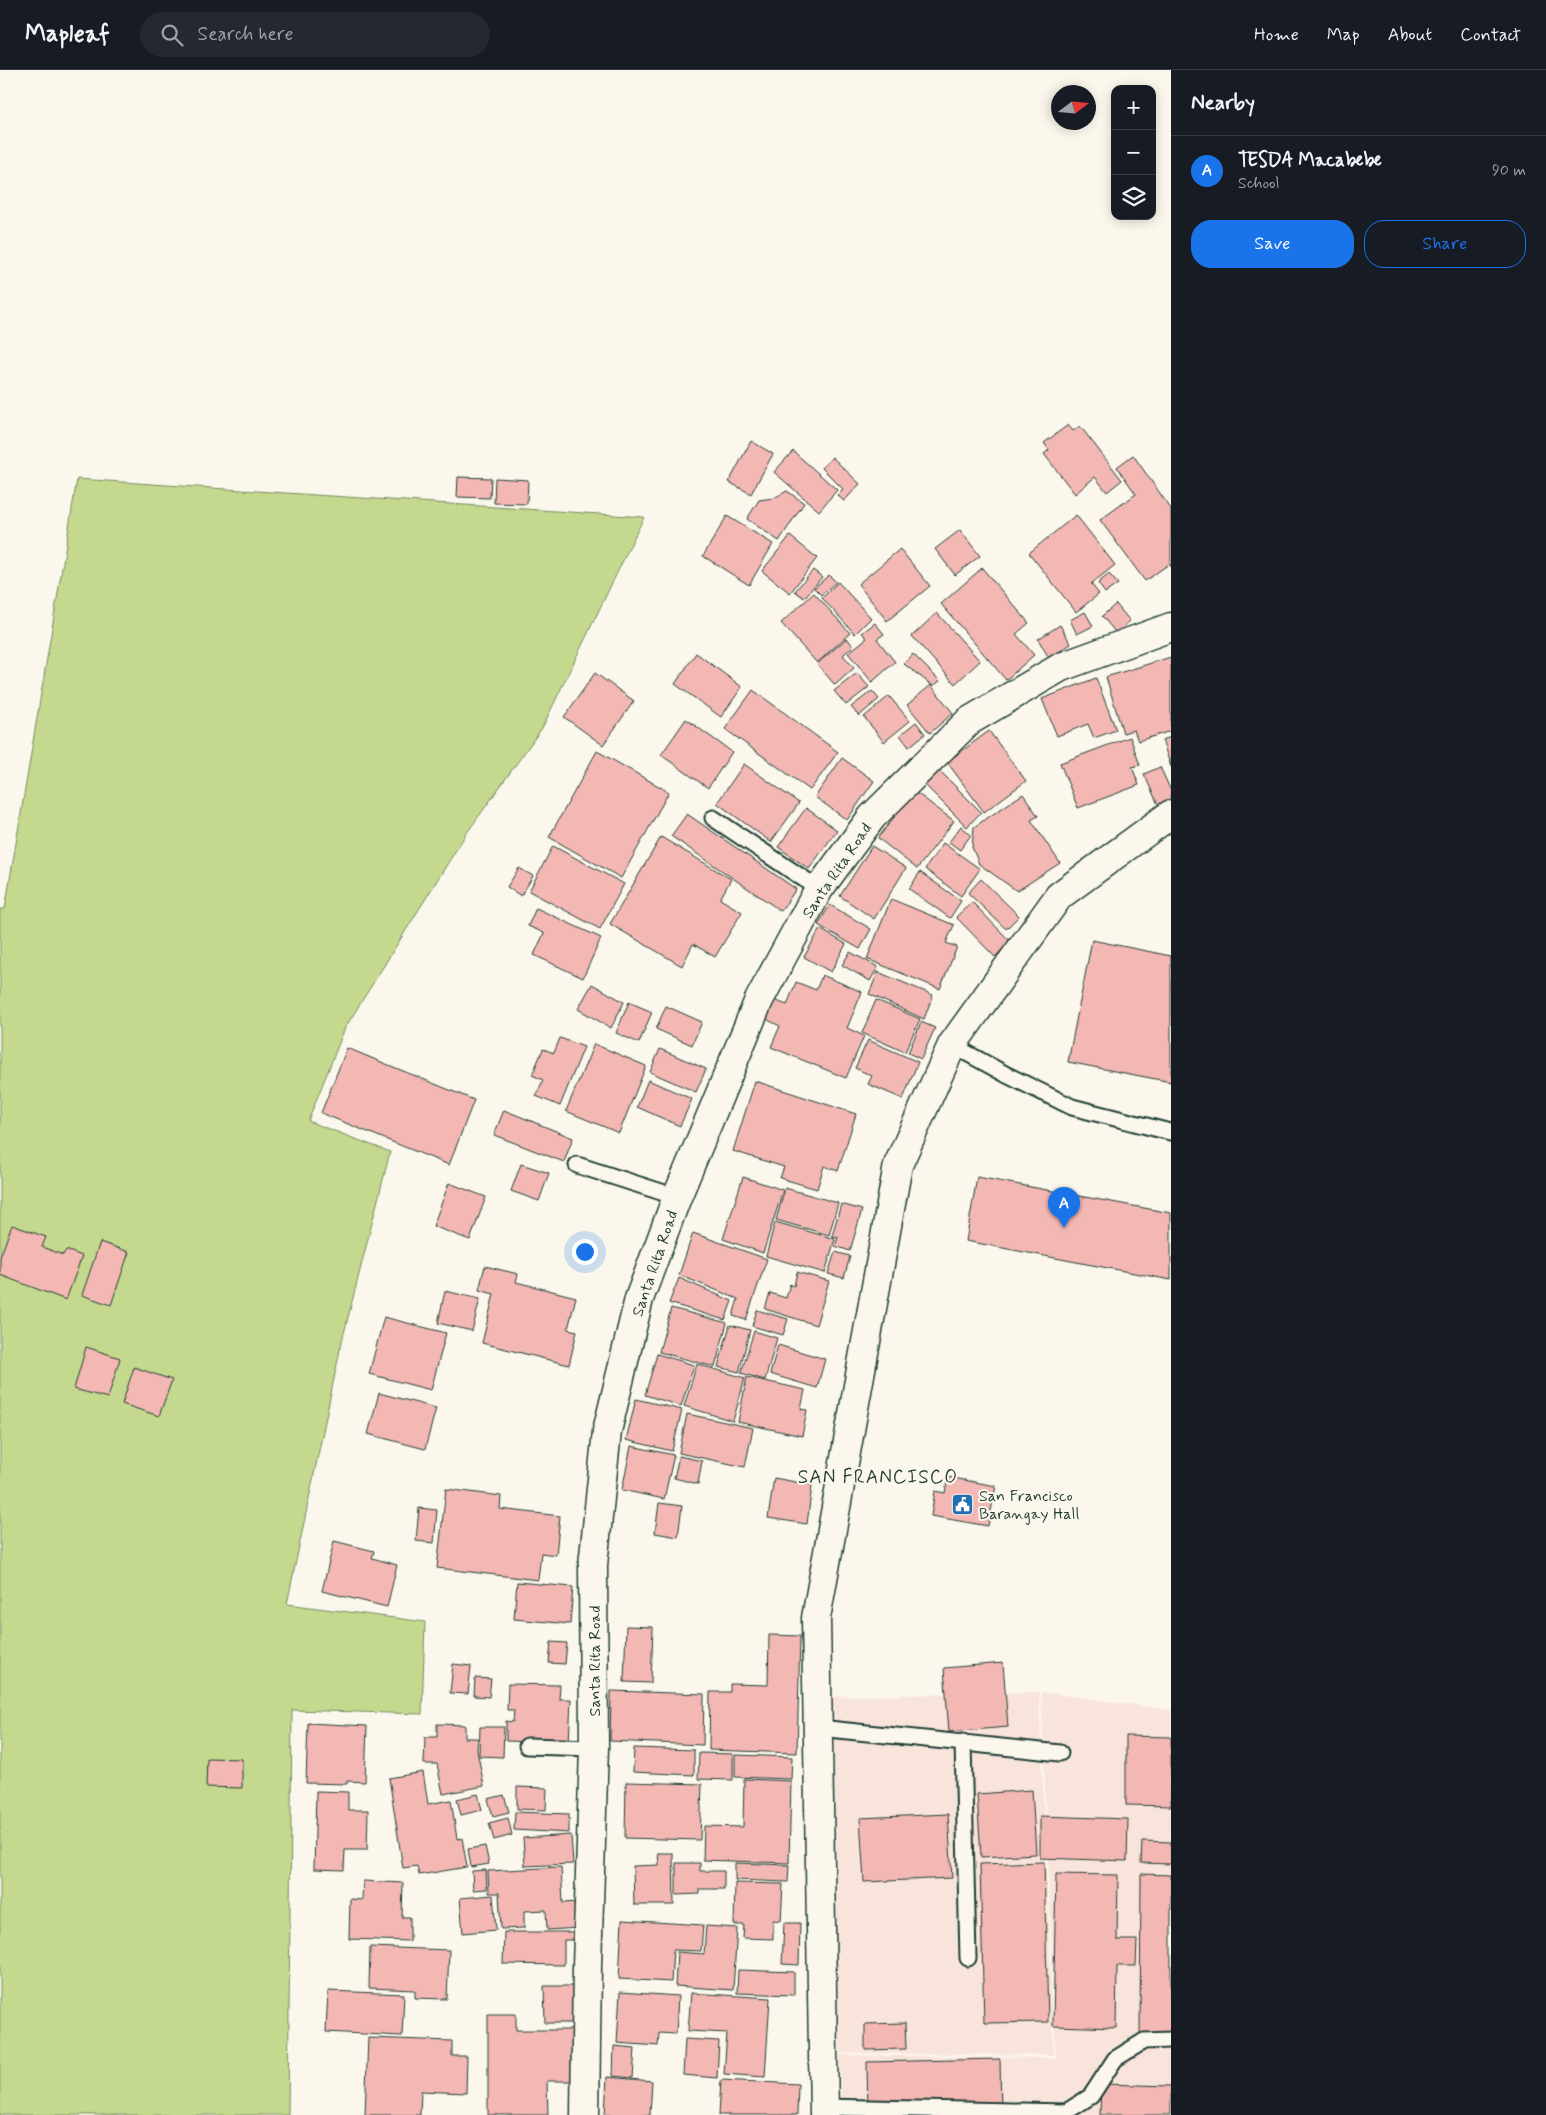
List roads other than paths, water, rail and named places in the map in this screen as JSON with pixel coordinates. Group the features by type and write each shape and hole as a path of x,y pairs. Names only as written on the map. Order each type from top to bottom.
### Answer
{"street":[{"name":"Santa Rita Road","path":"585,2115 587,1966 594,1748 594,1564 607,1432 639,1299 677,1197 759,1000 819,890 872,817 969,721 1061,667 1171,627"},
{"path":"824,2111 816,1618 898,1165 952,1045 1059,896 1171,814"}],"lane":[{"path":"713,818 819,890"},
{"path":"952,1045 1072,1107 1170,1132"},
{"path":"577,1165 677,1197"},
{"path":"819,1728 1060,1753"},
{"path":"964,1742 968,1958"},
{"path":"527,1746 594,1748"},
{"path":"824,2111 1066,2112 1091,2096 1114,2059 1144,2040 1171,2040"}],"place":[{"name":"TESDA Macabebe","path":"1064,1228"},
{"name":"San Francisco Barangay Hall","path":"963,1504"}],"district":[{"name":"SAN FRANCISCO","path":"878,1476"}]}
